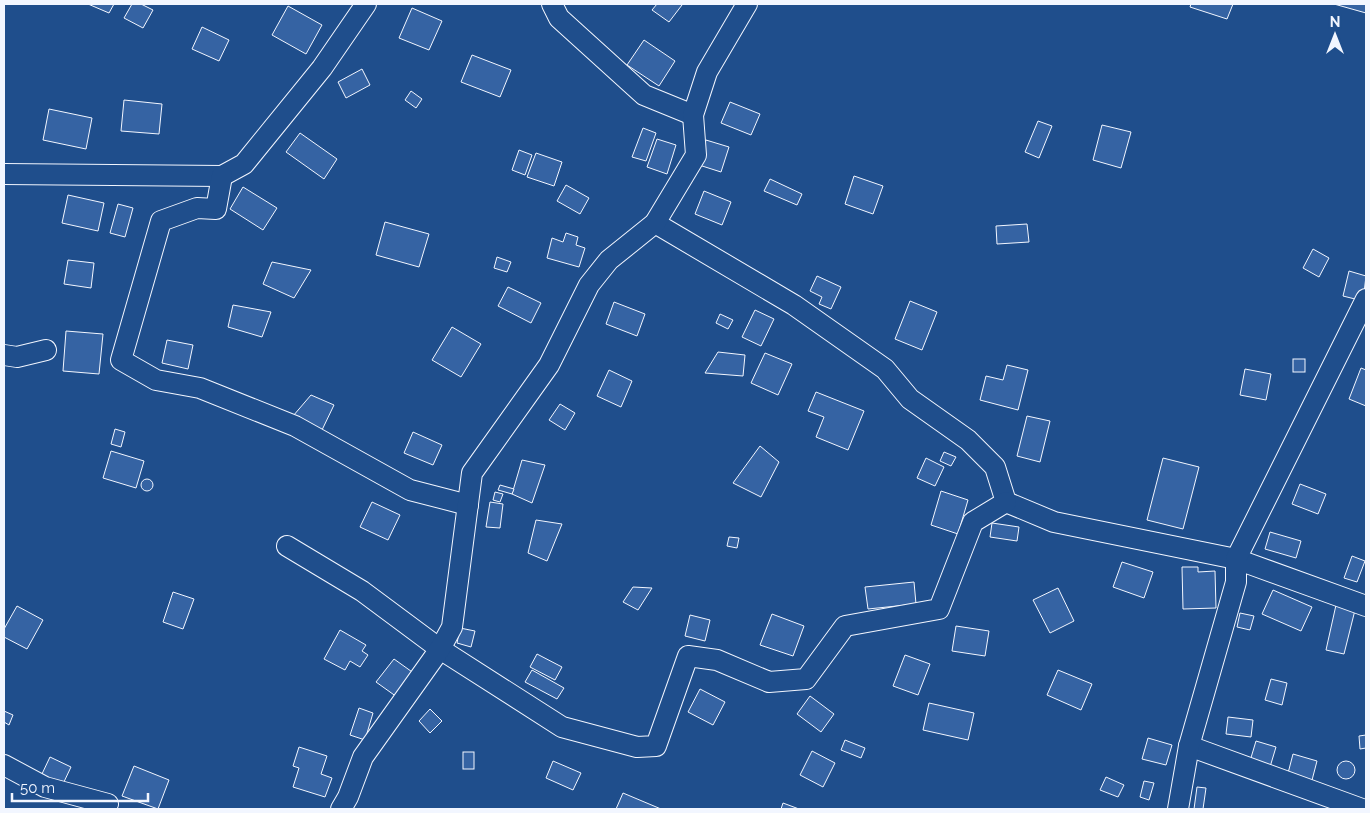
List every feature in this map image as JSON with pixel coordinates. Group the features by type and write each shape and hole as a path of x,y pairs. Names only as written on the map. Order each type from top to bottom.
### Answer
{"street":[{"path":"4,174 222,176 244,164 322,68 366,4"},
{"path":"552,4 559,18 644,95 692,115"},
{"path":"341,809 348,797 363,757 440,649 452,627 472,473 549,365 589,285 609,260 654,223 696,155 692,115 707,72 747,4"},
{"path":"222,176 216,209 197,208 161,221 120,360 156,380 200,388 295,426 410,490 468,505"},
{"path":"654,223 794,305 885,369 910,399 968,440 995,467 1006,502 1054,522 1236,559 1366,606"},
{"path":"1178,809 1189,746 1236,582 1236,559 1366,299"},
{"path":"4,355 17,357 46,350"},
{"path":"287,546 362,591 440,649 562,726 637,747 656,746 688,656 717,660 769,682 806,679 845,626 939,609 973,522 1006,502"},
{"path":"1189,746 1362,809"},
{"path":"4,765 45,787 112,808"}],"building":[{"path":"88,4 114,4 109,13"},
{"path":"132,4 141,4 153,10 143,28 124,18"},
{"path":"657,4 682,5 669,22 652,10"},
{"path":"1191,4 1233,4 1227,19 1190,7"},
{"path":"1334,4 1366,4 1366,13"},
{"path":"288,6 322,25 306,54 272,35"},
{"path":"412,8 442,21 429,50 399,38"},
{"path":"202,27 229,40 219,61 192,49"},
{"path":"644,40 675,61 659,86 627,65"},
{"path":"472,55 511,70 500,97 461,82"},
{"path":"362,69 370,85 346,98 338,82"},
{"path":"411,91 422,99 416,108 405,100"},
{"path":"124,100 162,104 159,134 121,131"},
{"path":"730,102 760,114 751,135 721,123"},
{"path":"49,109 92,118 86,149 43,140"},
{"path":"1038,121 1052,126 1039,158 1025,152"},
{"path":"1102,125 1131,132 1121,168 1093,160"},
{"path":"643,128 656,133 646,161 632,157"},
{"path":"300,133 337,159 324,179 286,152"},
{"path":"657,139 676,145 667,174 647,167"},
{"path":"706,140 729,147 721,172 699,165"},
{"path":"519,150 532,155 525,175 512,170"},
{"path":"536,153 562,162 554,186 527,177"},
{"path":"854,176 883,186 873,214 845,204"},
{"path":"770,179 802,194 797,205 764,191"},
{"path":"566,185 589,198 580,214 557,201"},
{"path":"243,187 277,208 263,230 230,209"},
{"path":"704,191 731,202 722,225 695,214"},
{"path":"68,195 104,203 98,231 62,223"},
{"path":"118,204 133,208 125,237 110,233"},
{"path":"385,222 429,234 419,267 376,255"},
{"path":"1027,224 1029,242 997,244 996,226"},
{"path":"566,233 578,237 576,245 585,248 579,267 547,258 552,238 563,242"},
{"path":"1313,249 1329,258 1319,277 1303,268"},
{"path":"497,257 511,262 507,272 494,268"},
{"path":"68,260 94,263 91,288 64,284"},
{"path":"272,262 311,270 294,298 263,284"},
{"path":"1349,271 1366,276 1363,301 1343,296"},
{"path":"817,276 841,287 831,309 819,304 822,297 810,291"},
{"path":"508,287 541,303 531,323 498,306"},
{"path":"910,301 937,312 922,350 895,339"},
{"path":"614,302 645,314 637,336 606,324"},
{"path":"233,305 271,312 262,337 228,327"},
{"path":"755,310 774,319 761,346 742,337"},
{"path":"720,314 733,320 728,329 716,323"},
{"path":"452,327 481,344 461,377 432,360"},
{"path":"66,331 103,334 99,374 63,371"},
{"path":"167,340 193,345 188,369 162,363"},
{"path":"718,352 745,355 743,376 705,373"},
{"path":"765,353 792,364 778,395 751,383"},
{"path":"1293,359 1305,359 1305,372 1293,372"},
{"path":"1007,365 1028,370 1018,410 980,400 986,376 1003,380"},
{"path":"1361,368 1366,370 1366,406 1349,399"},
{"path":"1245,369 1271,374 1266,400 1240,395"},
{"path":"609,370 632,381 621,407 597,396"},
{"path":"816,392 864,411 848,450 816,437 824,417 808,411"},
{"path":"311,395 334,405 322,430 293,416"},
{"path":"560,404 575,413 565,430 549,420"},
{"path":"1027,416 1050,421 1040,462 1017,456"},
{"path":"115,429 125,432 121,447 111,444"},
{"path":"413,432 442,445 433,465 404,453"},
{"path":"760,446 779,462 761,497 733,483"},
{"path":"111,451 144,461 136,488 103,478"},
{"path":"944,452 956,457 951,466 940,461"},
{"path":"926,458 944,467 935,486 917,478"},
{"path":"1163,458 1199,467 1183,529 1147,520"},
{"path":"522,460 545,465 532,503 512,494"},
{"path":"145,479 149,479 153,485 149,491 145,491 141,487 141,483"},
{"path":"1300,484 1326,494 1318,514 1292,504"},
{"path":"500,485 514,489 512,494 498,490"},
{"path":"941,491 968,500 958,534 931,525"},
{"path":"495,492 503,494 500,502 493,500"},
{"path":"372,502 400,515 388,540 360,527"},
{"path":"490,502 503,504 500,528 486,527"},
{"path":"536,520 562,524 547,561 528,553"},
{"path":"992,523 1019,527 1017,541 990,537"},
{"path":"1270,532 1301,541 1296,558 1265,549"},
{"path":"729,537 739,538 737,548 727,546"},
{"path":"1352,556 1365,561 1357,582 1344,578"},
{"path":"1122,562 1153,572 1144,598 1113,587"},
{"path":"1182,567 1198,567 1198,572 1215,571 1216,608 1183,609"},
{"path":"914,582 916,604 868,609 865,587"},
{"path":"633,587 652,588 638,610 623,602"},
{"path":"1058,588 1074,621 1050,633 1033,600"},
{"path":"1273,590 1312,607 1301,631 1262,614"},
{"path":"173,592 194,599 183,629 163,622"},
{"path":"1336,605 1355,610 1344,654 1326,650"},
{"path":"17,606 43,620 27,649 4,637 4,629"},
{"path":"1240,613 1254,616 1250,630 1237,627"},
{"path":"772,614 804,626 793,656 760,645"},
{"path":"690,615 710,620 705,641 685,636"},
{"path":"956,626 989,631 985,656 952,651"},
{"path":"460,628 475,631 471,647 457,643"},
{"path":"340,630 366,645 362,651 368,655 360,667 350,661 345,670 324,659"},
{"path":"537,654 562,667 555,680 530,667"},
{"path":"905,655 930,664 918,695 893,686"},
{"path":"394,659 415,674 397,697 376,682"},
{"path":"532,670 564,688 557,699 525,682"},
{"path":"1058,670 1092,684 1081,710 1047,695"},
{"path":"1271,679 1287,683 1282,705 1265,700"},
{"path":"700,689 725,702 713,725 688,712"},
{"path":"810,696 834,714 821,732 797,714"},
{"path":"929,703 974,713 968,740 923,730"},
{"path":"359,708 373,713 365,740 350,735"},
{"path":"430,709 442,721 430,733 419,721"},
{"path":"4,711 13,715 9,725 4,722"},
{"path":"1228,717 1253,720 1251,737 1226,734"},
{"path":"1366,735 1366,748 1360,749 1359,736"},
{"path":"1148,738 1172,745 1166,765 1142,759"},
{"path":"845,740 865,748 861,758 841,750"},
{"path":"1256,741 1276,747 1270,767 1250,761"},
{"path":"299,747 327,756 321,774 332,778 325,797 293,787 299,768 293,766"},
{"path":"812,751 835,763 823,787 800,775"},
{"path":"463,752 474,752 474,769 463,769"},
{"path":"1293,754 1317,761 1311,784 1287,777"},
{"path":"50,757 71,767 62,786 41,776"},
{"path":"553,761 581,773 573,790 546,778"},
{"path":"1346,761 1352,764 1355,770 1352,776 1346,779 1340,776 1337,770 1340,764"},
{"path":"134,766 169,780 158,809 122,796"},
{"path":"1106,777 1124,785 1118,797 1100,790"},
{"path":"1144,781 1154,783 1149,800 1140,797"},
{"path":"1197,787 1206,788 1203,809 1194,809"},
{"path":"623,793 661,809 616,809"},
{"path":"783,803 799,809 781,809"}]}
